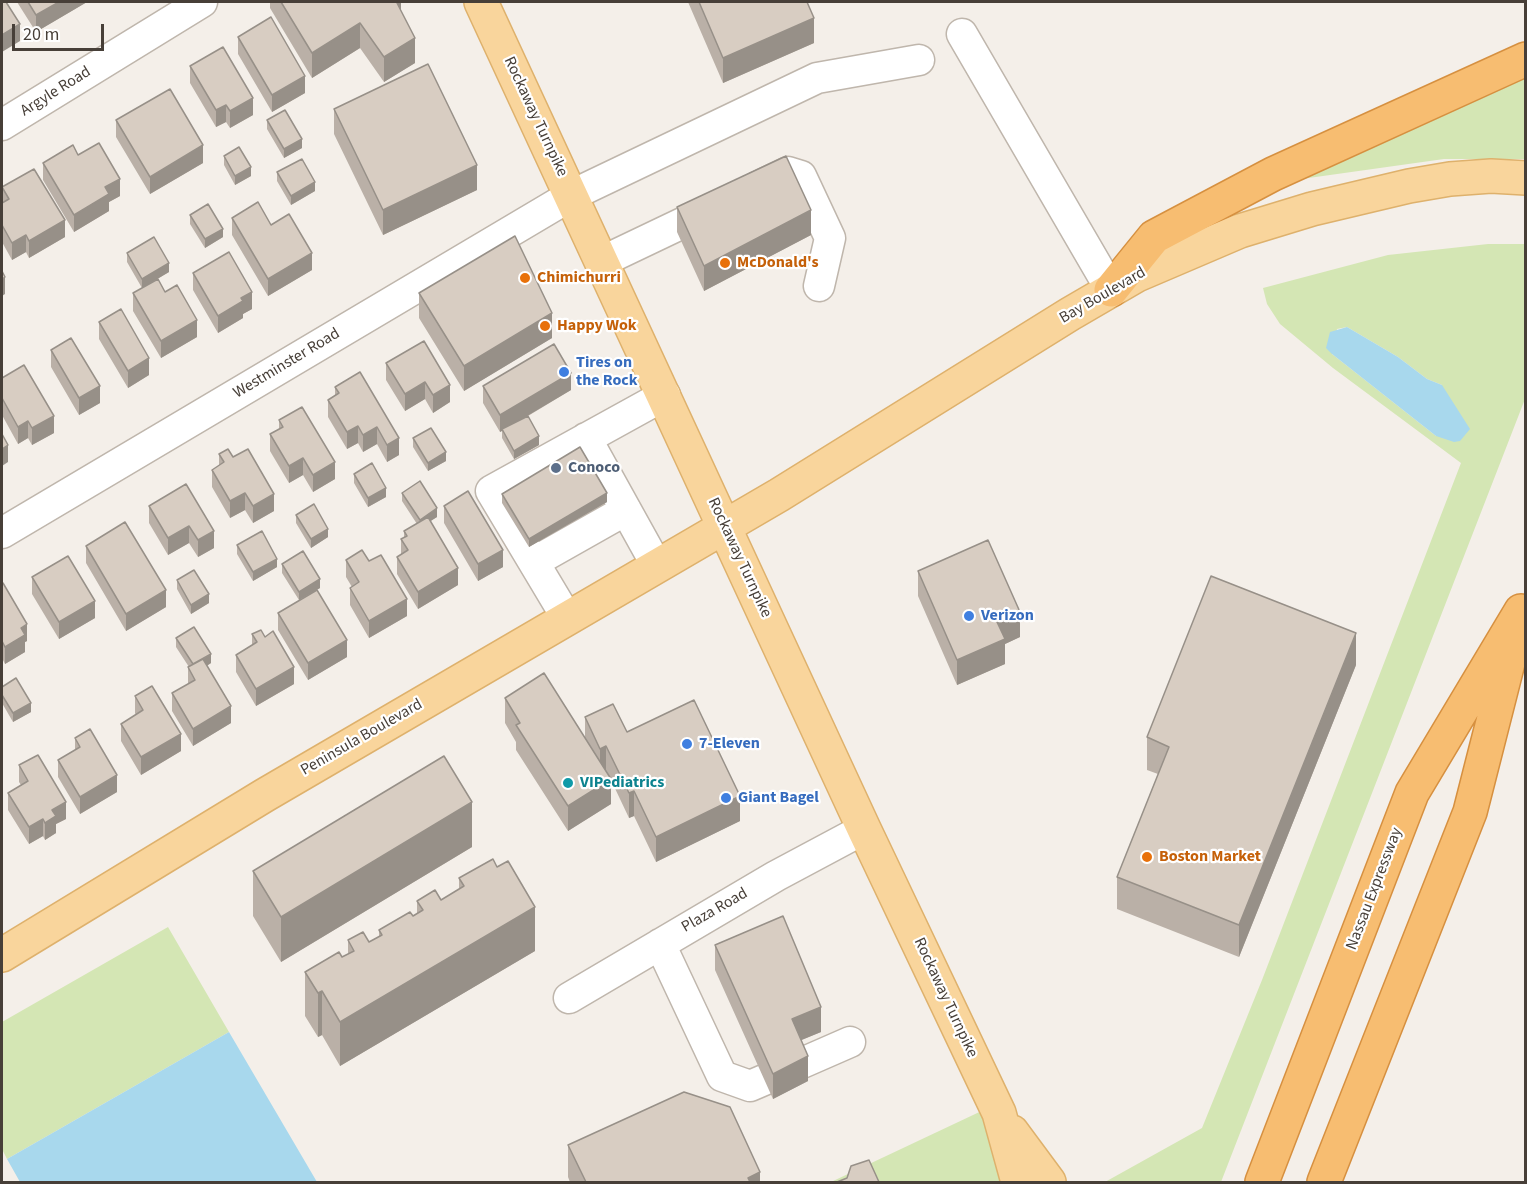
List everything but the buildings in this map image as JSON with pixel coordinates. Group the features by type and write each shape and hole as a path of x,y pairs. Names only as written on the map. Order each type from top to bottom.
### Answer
{"highway":[{"path":"1111,290 1154,237 1273,174 1526,59"},
{"name":"Nassau Expressway","path":"1262,1182 1412,794 1523,605"},
{"name":"Nassau Expressway","path":"1324,1182 1470,812 1523,605"}],"main road":[{"name":"Rockaway Turnpike","path":"482,2 864,829 999,1113 1018,1182"},
{"name":"Bay Boulevard","path":"724,526 779,495 1111,290 1204,245 1240,231 1312,209 1409,186 1450,179 1491,176 1526,178"},
{"name":"Peninsula Boulevard","path":"2,955 265,795 724,526"},
{"name":"Rockaway Turnpike","path":"999,1113 1049,1182"}],"street":[{"name":"Argyle Road","path":"2,125 202,2"},
{"path":"962,34 1111,290"},
{"name":"Westminster Road","path":"2,533 572,195 817,78 919,60"},
{"path":"603,261 788,172 801,176 830,238 819,286"},
{"path":"567,618 491,491 543,470 586,438 665,395"},
{"path":"586,438 657,566"},
{"path":"534,562 577,529 626,510"},
{"name":"Plaza Road","path":"569,998 776,876 864,829"},
{"path":"660,944 722,1076 750,1086 764,1080"},
{"path":"802,1063 850,1042"}],"green space":[{"path":"1525,73 1525,159 1444,159 1273,183"},
{"path":"1488,244 1525,244 1525,399 1221,1182 1105,1182 1202,1128 1262,980 1461,463 1333,368 1280,324 1267,304 1263,288 1388,255","holes":["1347,327 1398,357 1427,379 1442,385 1436,436 1332,354 1337,329"]},
{"path":"168,927 229,1032 7,1159 2,1149 2,1022"},
{"path":"990,1107 1012,1182 831,1182"}],"water":[{"path":"1347,327 1398,357 1427,379 1442,385 1470,429 1460,441 1454,442 1436,436 1326,348 1330,332"},
{"path":"229,1032 317,1182 20,1182 7,1159"}],"place":[{"name":"McDonald's","path":"725,263"},
{"name":"Chimichurri","path":"525,278"},
{"name":"Happy Wok","path":"545,326"},
{"name":"Tires on the Rock","path":"564,372"},
{"name":"Conoco","path":"556,468"},
{"name":"Verizon","path":"969,616"},
{"name":"7-Eleven","path":"687,744"},
{"name":"VIPediatrics","path":"568,783"},
{"name":"Giant Bagel","path":"726,798"},
{"name":"Boston Market","path":"1147,857"}]}
